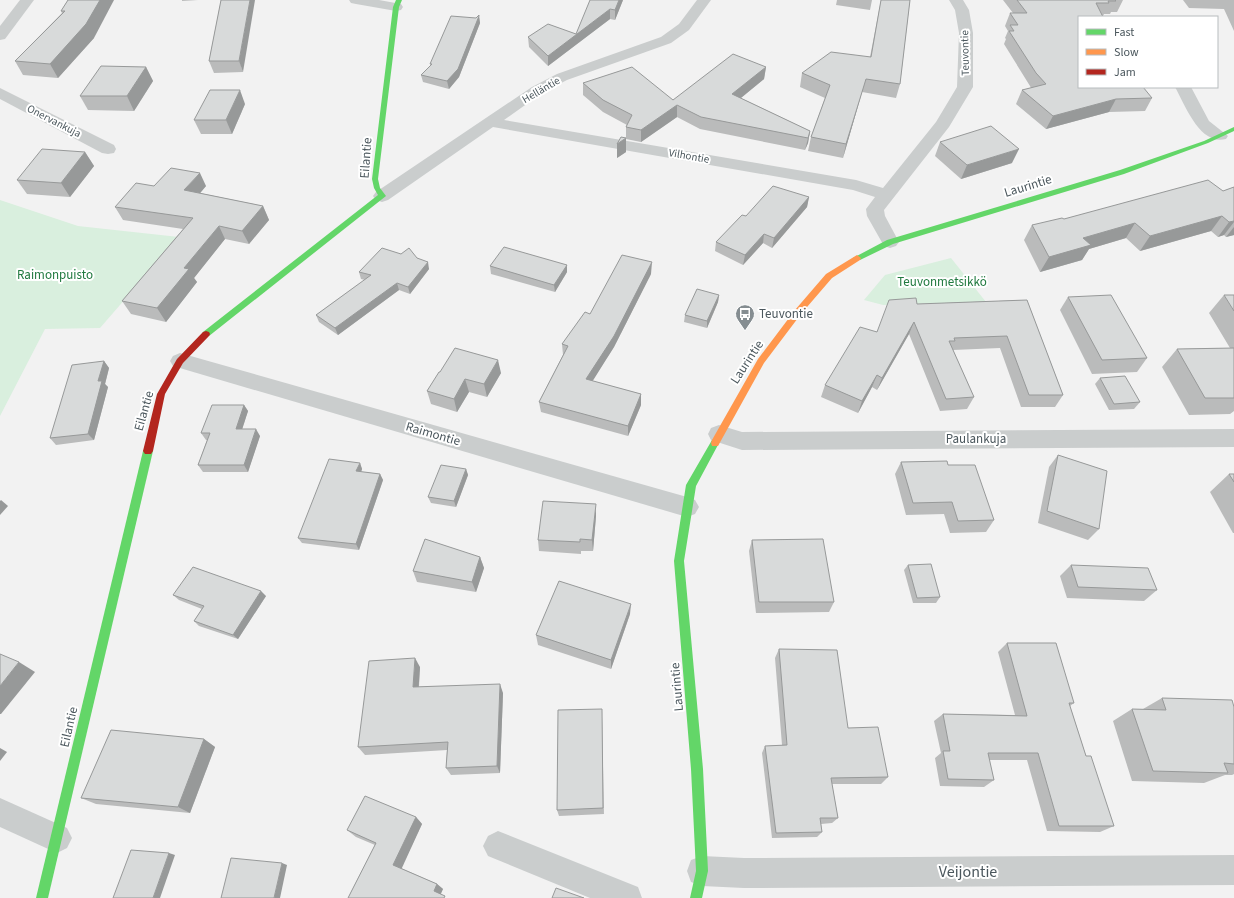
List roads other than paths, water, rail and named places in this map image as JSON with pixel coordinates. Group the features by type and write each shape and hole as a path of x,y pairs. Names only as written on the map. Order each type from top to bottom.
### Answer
{"street":[{"path":"0,36 28,0"},
{"path":"356,0 397,3"},
{"name":"Helläntie","path":"382,196 537,90 562,77 666,40 684,28 704,0"},
{"name":"Teuvontie","path":"890,242 876,216 875,209 943,124 965,87 966,33 962,10 956,0"},
{"name":"Eilantie","path":"42,898 161,394 180,361 204,336 382,196 377,188 375,179 397,3"},
{"path":"1184,88 1203,124 1220,136"},
{"name":"Onervankuja","path":"0,94 108,149"},
{"name":"Vilhontie","path":"491,122 856,185 887,195"},
{"name":"Laurintie","path":"699,884 697,770 679,561 687,507 692,486 719,434 761,361 798,312 830,276 865,253 890,242 1122,172 1206,142 1234,129"},
{"name":"Raimontie","path":"180,361 687,507"},
{"name":"Paulankuja","path":"719,434 742,441 1234,438"},
{"path":"0,812 57,838"},
{"path":"498,846 627,898"},
{"name":"Veijontie","path":"699,884 751,873 1234,870"}],"place":[{"name":"Teuvontie","path":"745,331"}],"park label":[{"name":"Raimonpuisto","path":"55,275"},
{"name":"Teuvonmetsikkö","path":"942,282"}]}
